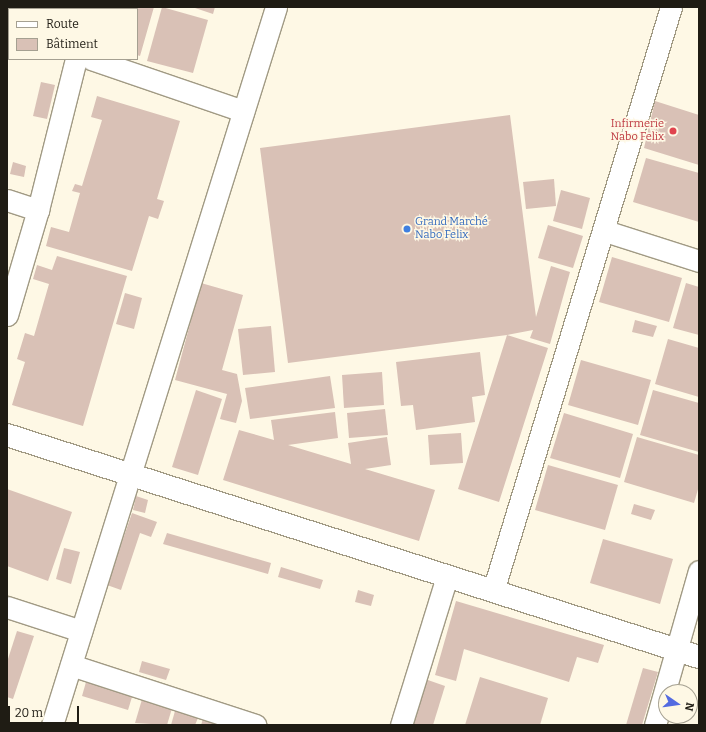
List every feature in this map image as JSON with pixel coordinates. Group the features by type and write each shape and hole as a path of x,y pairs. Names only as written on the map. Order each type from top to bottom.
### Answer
{"street":[{"path":"52,725 129,474 276,7"},
{"path":"493,591 605,231 671,7"},
{"path":"7,315 38,210 76,60"},
{"path":"94,60 243,111"},
{"path":"7,200 38,210"},
{"path":"605,231 699,261"},
{"path":"7,435 699,656"},
{"path":"655,725 674,649 699,571"},
{"path":"401,725 447,576"},
{"path":"7,607 81,631"},
{"path":"71,665 256,725"}],"building":[{"path":"7,7 63,7 62,8"},
{"path":"154,7 140,56 138,55 138,8 112,8"},
{"path":"162,7 208,20 193,73 147,61"},
{"path":"192,7 215,7 213,14"},
{"path":"41,82 55,85 47,119 33,116"},
{"path":"97,96 180,121 157,199 164,201 158,219 149,216 132,271 46,246 51,227 69,232 80,193 72,191 75,184 82,186 102,120 91,117"},
{"name":"Infirmerie Nabo Felix","path":"655,101 699,115 699,165 644,148"},
{"path":"510,115 536,317 551,266 570,272 550,344 530,338 533,330 507,335 288,363 260,148"},
{"path":"646,158 699,173 699,222 633,202"},
{"path":"13,162 26,166 24,177 10,174"},
{"path":"554,179 556,206 526,209 523,182"},
{"path":"561,190 590,198 582,229 553,221"},
{"path":"548,225 583,236 573,268 538,258"},
{"path":"57,256 127,276 83,426 12,405 25,362 17,359 25,333 34,336 49,284 33,279 37,265 52,270"},
{"path":"612,257 682,278 669,322 599,302"},
{"path":"201,283 243,295 222,370 237,374 242,401 236,423 220,419 227,394 175,380"},
{"path":"686,283 699,287 699,335 673,328"},
{"path":"125,293 142,298 134,329 116,324"},
{"path":"635,320 657,326 653,337 632,332"},
{"path":"271,326 275,372 243,375 238,329"},
{"path":"507,335 548,348 499,502 458,489"},
{"path":"668,339 699,348 699,397 655,384"},
{"path":"480,352 485,395 472,397 475,422 416,430 413,405 401,406 396,362"},
{"path":"581,360 651,380 638,425 568,405"},
{"path":"382,372 384,405 344,408 342,375"},
{"path":"330,376 335,408 250,419 245,388"},
{"path":"196,390 222,399 198,475 172,467"},
{"path":"653,390 699,403 699,452 640,435"},
{"path":"385,409 388,435 349,438 347,413"},
{"path":"335,412 338,438 288,445 351,464 348,443 387,437 391,465 365,469 435,490 419,541 223,480 239,430 274,440 271,420"},
{"path":"564,413 633,434 620,478 550,458"},
{"path":"461,433 463,463 430,465 428,435"},
{"path":"637,437 699,455 699,486 694,503 624,482"},
{"path":"548,465 618,485 605,530 535,510"},
{"path":"7,489 72,512 48,581 7,566"},
{"path":"136,496 148,500 145,513 133,510"},
{"path":"634,504 655,510 651,520 631,514"},
{"path":"132,513 157,522 151,537 140,533 121,590 107,585"},
{"path":"167,533 271,563 268,574 163,544"},
{"path":"603,539 673,559 660,604 590,583"},
{"path":"64,548 80,552 71,584 56,579"},
{"path":"281,567 323,580 320,589 278,577"},
{"path":"358,590 374,595 371,606 355,602"},
{"path":"456,601 604,645 598,663 577,657 569,682 464,649 456,681 435,675"},
{"path":"17,631 34,636 13,699 7,697 7,662"},
{"path":"142,661 170,669 166,680 139,672"},
{"path":"643,668 658,672 642,725 626,725"},
{"path":"480,677 548,698 540,725 465,725"},
{"path":"425,679 445,686 433,725 411,725"},
{"path":"86,682 132,697 128,710 82,696"},
{"path":"143,696 173,705 167,725 135,723"},
{"path":"175,711 198,718 195,725 171,725"},
{"path":"203,719 219,725 201,725"}],"place":[{"name":"Infirmerie Nabo Felix","path":"673,131"},
{"name":"Grand Marché Nabo Felix","path":"407,229"}]}
